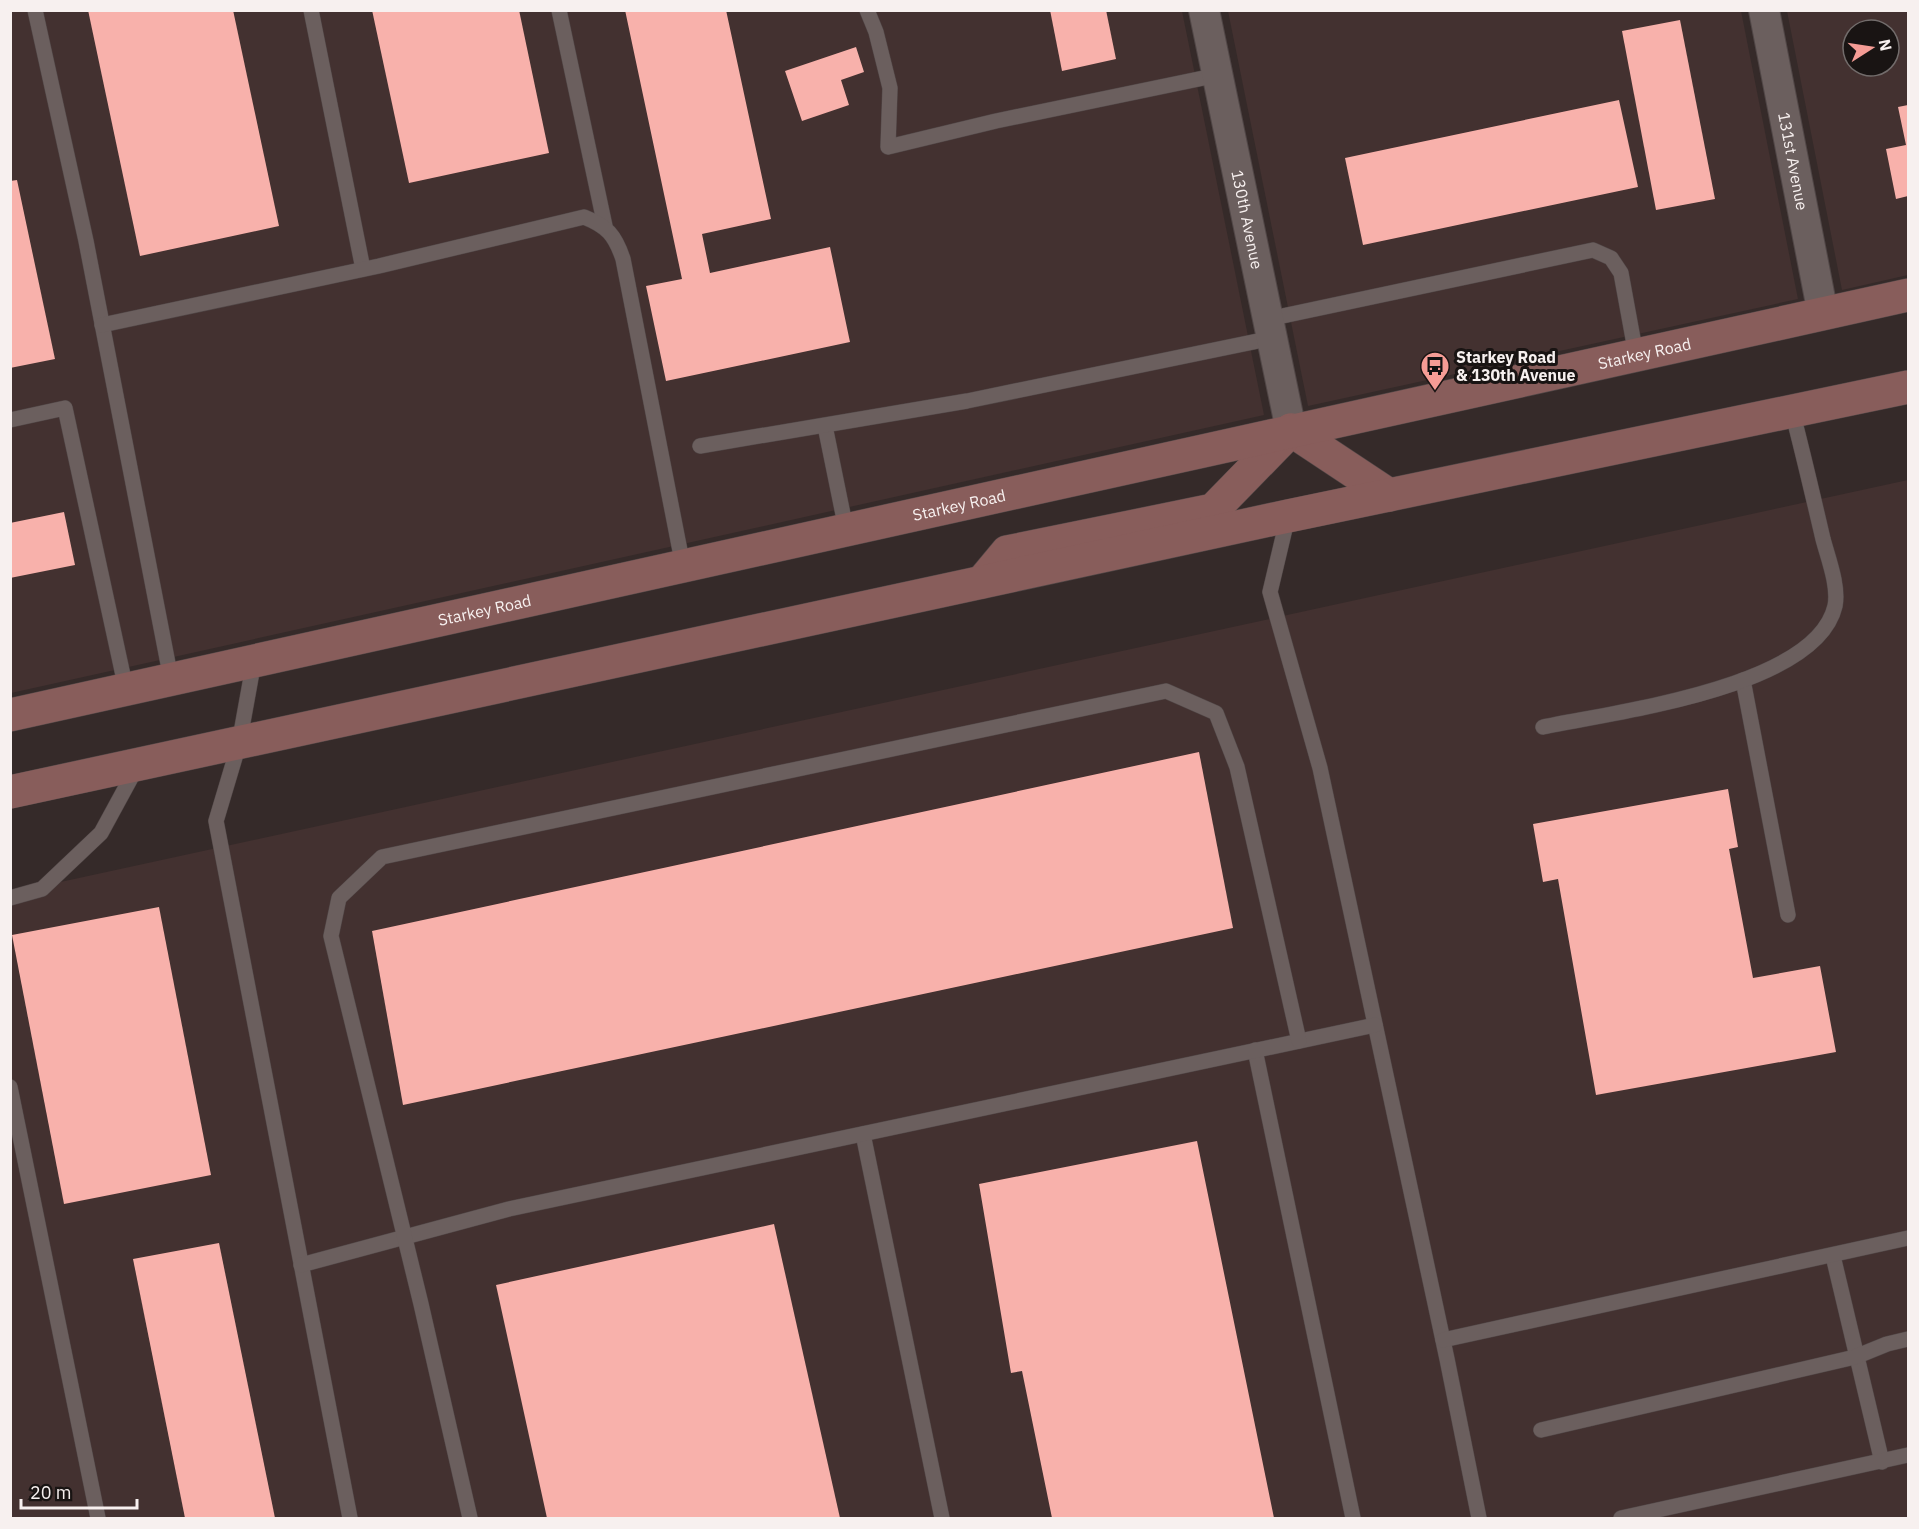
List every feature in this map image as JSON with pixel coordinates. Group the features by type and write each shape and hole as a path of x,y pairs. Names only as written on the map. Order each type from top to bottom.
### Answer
{"main road":[{"name":"Starkey Road","path":"10,715 1908,295"},
{"path":"10,792 1288,516 1908,387"},
{"path":"982,582 1007,552 1213,510 1291,430 1389,495"}],"street":[{"name":"130th Avenue","path":"1204,10 1291,430"},
{"name":"131st Avenue","path":"1764,10 1823,314"}],"lane":[{"path":"35,10 102,325 171,679"},
{"path":"310,10 363,270"},
{"path":"559,10 605,226 616,240 623,259 683,566"},
{"path":"867,10 876,32 890,88 888,147 1218,75"},
{"path":"102,325 363,270 584,217 605,226"},
{"path":"700,446 967,401 1593,250 1611,258 1621,273 1636,355"},
{"path":"10,420 65,408 126,689"},
{"path":"1543,727 1718,691 1805,649 1825,627 1835,605 1832,575 1792,411"},
{"path":"825,426 846,529"},
{"path":"1288,516 1270,592 1320,768 1479,1518"},
{"path":"254,661 239,744 216,821 350,1518"},
{"path":"1743,680 1788,915"},
{"path":"470,1518 421,1304 331,936 339,898 382,856 1166,691 1216,713 1237,767 1299,1041"},
{"path":"10,897 42,889 101,833 138,765"},
{"path":"301,1265 509,1209 1375,1025"},
{"path":"1255,1050 1353,1518"},
{"path":"10,1087 98,1518"},
{"path":"863,1134 942,1518"},
{"path":"1443,1340 1908,1238"},
{"path":"1833,1256 1882,1461"},
{"path":"1541,1430 1856,1357 1887,1344 1908,1339"},
{"path":"1621,1518 1908,1455"}],"shaded area":[{"path":"10,11 1182,11 1264,415 11,693"},
{"path":"1228,11 1741,11 1798,299 1308,406"},
{"path":"1787,11 1908,11 1908,275 1842,290"},
{"path":"1908,480 1908,1518 11,1518 10,893"}],"building":[{"path":"88,10 233,10 279,226 140,256"},
{"path":"372,10 519,10 549,153 409,183"},
{"path":"625,10 726,10 771,219 702,234 710,273 830,247 850,342 666,381 646,286 682,279"},
{"path":"1050,10 1106,10 1116,59 1062,71"},
{"path":"1680,20 1715,199 1656,210 1622,31"},
{"path":"856,47 864,72 841,80 849,105 802,121 785,71"},
{"path":"1619,100 1638,187 1363,245 1345,158"},
{"path":"1908,105 1908,196 1896,199 1886,149 1906,145 1898,107"},
{"path":"17,180 55,359 10,368 10,181"},
{"path":"64,512 75,565 10,578 10,523"},
{"path":"1199,752 1233,928 403,1105 372,931"},
{"path":"1728,789 1738,847 1729,849 1753,978 1820,966 1836,1052 1596,1095 1558,879 1543,882 1533,824"},
{"path":"159,907 211,1175 64,1204 12,935"},
{"path":"1197,1141 1274,1518 1052,1518 1022,1371 1011,1373 979,1184"},
{"path":"774,1224 840,1518 547,1518 496,1285"},
{"path":"219,1243 275,1518 185,1518 133,1259"}],"place":[{"name":"Starkey Road & 130th Avenue","path":"1435,392"}]}
